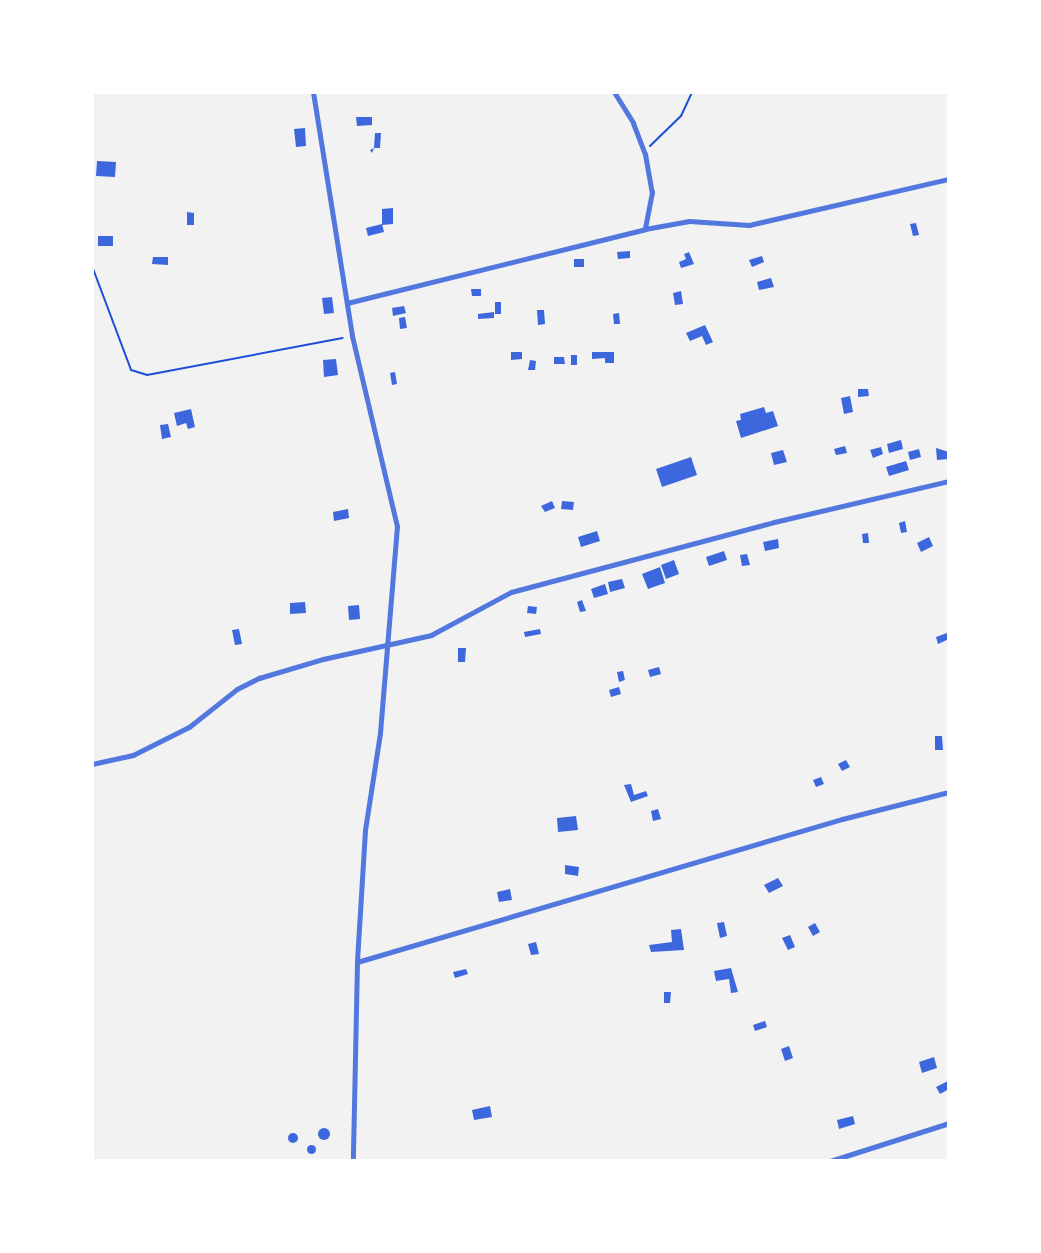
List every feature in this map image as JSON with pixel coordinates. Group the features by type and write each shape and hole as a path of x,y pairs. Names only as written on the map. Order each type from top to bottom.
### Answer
{"street":[{"path":"313,92 352,336 397,526 380,733 365,830 357,962 353,1161"},
{"path":"614,92 633,123 645,154 652,192 645,229"},
{"path":"347,303 645,229 689,221 749,225 949,179"},
{"path":"92,764 133,755 189,727 237,689 259,678 431,635 511,592 949,481"},
{"path":"357,962 842,819 949,792"},
{"path":"830,1161 949,1123"}],"path":[{"path":"645,154 662,131 681,116 692,92"},
{"path":"92,266 131,370 147,375 352,336"}],"building":[{"path":"356,117 372,117 372,125 357,126"},
{"path":"305,128 306,146 296,147 294,129"},
{"path":"375,133 381,133 380,148 374,148"},
{"path":"97,161 116,162 115,177 96,176"},
{"path":"393,208 393,224 382,225 382,209"},
{"path":"187,212 194,213 194,225 187,225"},
{"path":"916,223 919,235 913,236 910,224"},
{"path":"382,224 384,232 368,236 366,228"},
{"path":"98,236 113,236 113,246 98,246"},
{"path":"630,251 630,258 618,259 617,252"},
{"path":"689,252 694,264 681,268 679,262 686,259 684,254"},
{"path":"762,256 764,262 752,267 749,260"},
{"path":"153,257 168,257 168,265 152,264"},
{"path":"574,259 584,259 584,267 574,267"},
{"path":"771,278 774,287 759,290 757,282"},
{"path":"471,289 481,289 481,296 472,296"},
{"path":"681,291 683,304 675,305 673,293"},
{"path":"332,297 334,313 324,314 322,298"},
{"path":"495,302 501,302 501,314 495,314"},
{"path":"404,306 406,313 393,316 392,308"},
{"path":"537,310 544,310 545,324 538,325"},
{"path":"494,312 494,318 478,319 478,314"},
{"path":"619,313 620,324 614,324 613,314"},
{"path":"405,317 407,328 400,329 399,318"},
{"path":"705,325 713,342 706,345 702,336 690,341 686,333"},
{"path":"511,352 522,352 522,359 511,360"},
{"path":"592,352 614,352 614,363 605,363 605,358 592,359"},
{"path":"571,355 577,355 577,365 571,365"},
{"path":"554,357 564,357 565,364 554,364"},
{"path":"336,359 338,375 324,377 323,360"},
{"path":"530,360 536,361 535,370 528,370"},
{"path":"395,372 397,384 392,385 390,373"},
{"path":"858,389 868,389 869,396 858,397"},
{"path":"850,396 853,412 844,414 841,398"},
{"path":"764,407 766,413 773,411 778,426 741,438 736,421 741,420 740,414"},
{"path":"191,409 195,427 188,429 186,423 177,426 174,413"},
{"path":"168,424 171,437 162,439 160,425"},
{"path":"901,440 903,449 889,453 887,444"},
{"path":"845,446 847,453 836,455 834,449"},
{"path":"881,447 883,454 873,458 870,450"},
{"path":"936,448 949,452 949,459 937,460"},
{"path":"919,449 921,457 910,460 908,452"},
{"path":"783,450 787,462 774,465 771,453"},
{"path":"691,457 697,475 662,487 656,469"},
{"path":"906,461 909,470 889,476 886,467"},
{"path":"552,501 555,508 545,512 541,506"},
{"path":"562,501 574,502 573,510 561,509"},
{"path":"348,509 349,518 334,521 333,512"},
{"path":"905,521 907,532 901,533 899,523"},
{"path":"597,531 600,541 581,547 578,537"},
{"path":"868,533 869,543 863,543 862,534"},
{"path":"929,537 933,546 921,552 917,543"},
{"path":"778,539 779,548 765,551 763,542"},
{"path":"724,551 727,560 709,566 706,557"},
{"path":"747,554 750,565 742,566 740,555"},
{"path":"674,560 679,574 666,579 661,565"},
{"path":"660,567 665,583 648,589 642,574"},
{"path":"622,579 625,588 610,592 608,582"},
{"path":"605,584 608,594 594,598 591,589"},
{"path":"582,600 586,611 580,612 577,602"},
{"path":"305,602 306,613 290,614 290,603"},
{"path":"359,605 360,619 349,620 348,606"},
{"path":"528,606 537,607 536,614 527,613"},
{"path":"239,629 242,644 235,645 232,630"},
{"path":"540,629 541,634 525,637 524,632"},
{"path":"947,633 949,639 938,644 936,637"},
{"path":"458,648 466,648 465,662 458,662"},
{"path":"659,667 661,674 650,677 648,670"},
{"path":"623,671 625,680 619,682 617,672"},
{"path":"619,687 621,694 611,697 609,690"},
{"path":"935,736 942,736 943,750 935,750"},
{"path":"846,760 850,767 842,771 838,764"},
{"path":"821,777 824,784 816,787 813,780"},
{"path":"631,784 634,795 646,791 648,796 631,802 624,785"},
{"path":"658,809 661,819 653,821 651,811"},
{"path":"576,816 578,830 558,832 557,818"},
{"path":"565,865 579,867 578,876 565,874"},
{"path":"778,878 783,886 769,893 764,885"},
{"path":"510,889 512,900 499,902 497,892"},
{"path":"724,922 727,936 720,938 717,923"},
{"path":"815,923 820,932 813,936 808,927"},
{"path":"681,929 684,950 651,952 649,945 672,942 671,930"},
{"path":"790,935 795,947 788,950 782,938"},
{"path":"536,942 539,954 531,955 528,944"},
{"path":"731,968 738,992 731,993 729,979 716,981 714,971"},
{"path":"466,969 468,974 455,978 453,972"},
{"path":"664,992 671,992 670,1003 664,1003"},
{"path":"765,1021 767,1027 755,1031 753,1025"},
{"path":"789,1046 793,1058 785,1061 781,1049"},
{"path":"934,1057 937,1068 922,1073 919,1062"},
{"path":"948,1081 949,1089 940,1094 936,1087"},
{"path":"490,1106 492,1117 474,1120 472,1110"},
{"path":"853,1116 855,1124 839,1129 837,1120"},
{"path":"324,1128 330,1134 324,1140 318,1134"},
{"path":"293,1133 298,1138 293,1143 288,1138"},
{"path":"311,1145 315,1149 311,1153 307,1149"}]}
